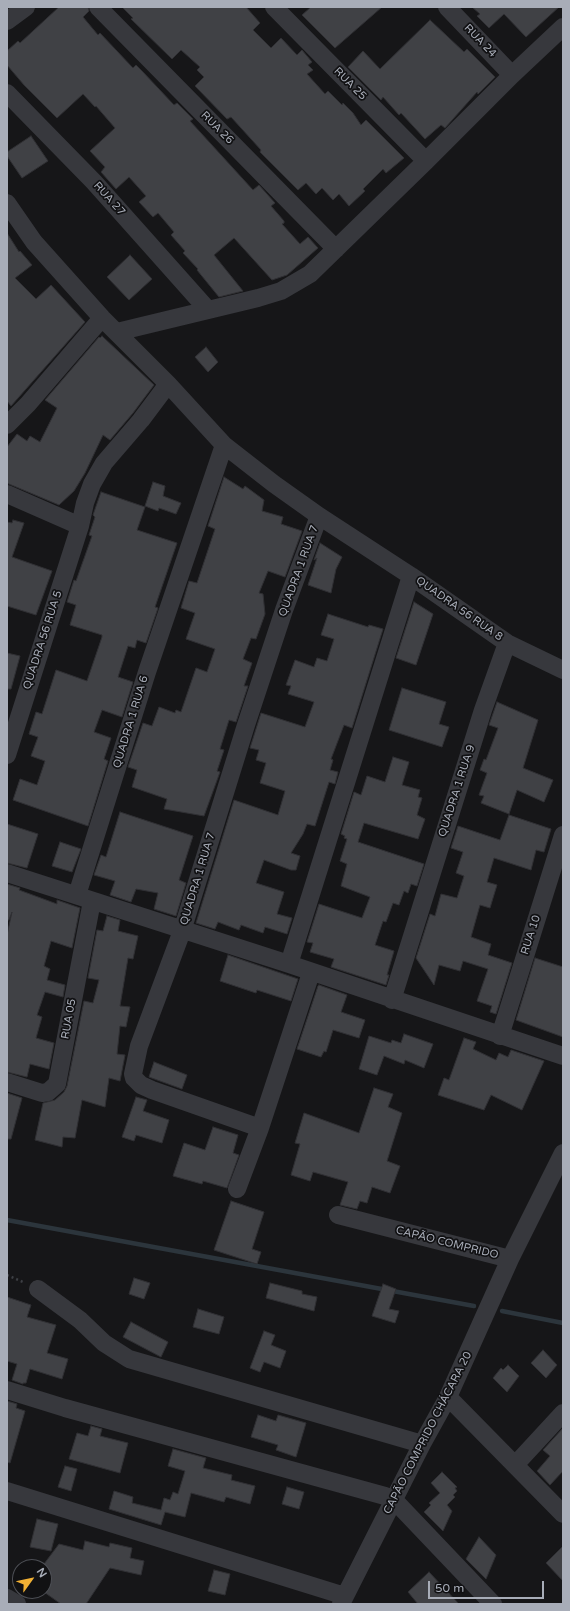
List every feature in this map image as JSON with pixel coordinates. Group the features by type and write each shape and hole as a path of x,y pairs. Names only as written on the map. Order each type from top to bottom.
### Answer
{"street":[{"path":"7,21 26,7"},
{"name":"RUA 26","path":"98,7 336,248"},
{"name":"RUA 25","path":"274,7 426,161"},
{"name":"RUA 24","path":"447,7 512,75"},
{"path":"117,332 258,298 281,291 310,274 512,75 563,27"},
{"name":"RUA 27","path":"7,93 94,182 208,310"},
{"path":"7,203 34,242 102,318 168,384 224,445"},
{"path":"7,425 28,404 102,318"},
{"name":"QUADRA 56 RUA 5","path":"7,755 92,484 104,463 141,420 168,384"},
{"name":"QUADRA 1 RUA 7","path":"224,445 274,484 319,516 284,610 246,725 182,931 289,964"},
{"name":"QUADRA 1 RUA 6","path":"84,898 147,672 224,445"},
{"path":"7,494 80,526"},
{"name":"QUADRA 56 RUA 8","path":"319,516 411,576 507,642"},
{"path":"411,576 289,964 311,973 563,1056"},
{"path":"507,642 563,670"},
{"name":"QUADRA 1 RUA 9","path":"392,1000 482,710 507,642"},
{"name":"RUA 10","path":"500,1036 563,835"},
{"path":"7,873 182,931 139,1046 135,1062 134,1078 141,1085 152,1090 260,1128"},
{"name":"RUA 05","path":"7,1082 42,1093 48,1092 57,1084 84,898"},
{"path":"237,1189 260,1128 311,973"},
{"name":"CAPÃO COMPRIDO","path":"338,1215 510,1259 563,1153"},
{"name":"CAPÃO COMPRIDO CHÁCARA 20","path":"343,1600 422,1444 448,1397 510,1259"},
{"path":"38,1289 80,1320 104,1344 120,1355 129,1359 422,1444"},
{"path":"7,1390 65,1408 385,1496 394,1500 493,1604"},
{"path":"448,1397 563,1514"},
{"path":"515,1465 563,1413"},
{"path":"7,1491 343,1600"},
{"path":"7,1598 17,1604"}],"building":[{"path":"59,7 88,7 89,11 83,17 98,35 100,33 133,68 136,65 174,105 177,103 193,119 190,121 253,190 259,185 275,203 271,206 284,221 282,224 300,244 308,237 318,248 287,275 272,280 234,238 214,255 243,291 219,297 197,270 198,269 183,253 185,251 171,235 174,232 158,213 153,217 139,202 146,196 129,177 116,189 101,172 105,167 90,151 115,128 96,106 95,107 83,94 57,118 24,85 7,65 7,51 18,41 20,43"},
{"path":"122,7 246,7 260,23 253,30 271,48 281,38 297,55 302,50 312,62 308,65 313,70 307,74 325,94 328,91 342,105 343,103 353,113 361,125 366,120 404,158 386,173 383,169 363,189 365,191 349,206 339,194 333,200 322,188 316,194 306,183 298,190 260,152 261,150 231,117 227,119 195,86 204,77 197,70 200,67 181,50 172,59 131,19 133,18"},
{"path":"311,7 382,7 335,48 302,15"},
{"path":"472,7 559,7 526,37 504,14 489,28 477,16 480,14"},
{"path":"430,20 464,52 467,49 495,77 478,94 477,92 445,128 441,125 425,139 401,113 399,115 383,97 381,100 348,67 363,51 380,69"},
{"path":"31,136 48,161 22,178 7,156 7,152"},
{"path":"7,233 19,252 20,251 32,265 15,278 36,299 51,285 85,322 11,406 7,401"},
{"path":"130,255 152,279 129,300 107,277"},
{"path":"102,336 154,385 110,440 103,435 85,473 74,491 59,505 7,483 7,447 17,434 27,441 30,436 40,442 57,408 45,400 99,337 100,338"},
{"path":"206,347 218,362 208,372 195,357"},
{"path":"224,477 243,489 245,486 264,500 262,511 283,517 281,524 302,531 285,577 268,571 259,593 263,594 265,614 256,639 251,638 243,659 252,663 244,686 248,686 236,722 229,720 220,749 224,750 217,771 220,772 204,816 164,809 167,799 132,787 137,770 128,767 143,723 152,726 159,707 175,713 176,710 181,712 196,668 207,672 215,649 186,639 195,613 181,608 189,581 197,583 215,529 208,526"},
{"path":"153,482 165,486 163,496 181,503 176,514 159,508 158,511 145,506"},
{"path":"101,492 145,507 137,530 177,543 155,607 158,608 146,643 137,640 135,648 128,646 118,677 133,682 122,717 102,710 94,732 111,738 104,759 108,761 88,826 13,800 20,779 37,785 45,761 31,756 38,737 29,734 36,712 42,714 56,670 87,681 102,637 102,635 70,625 76,605 67,602 74,580 76,581 92,536 89,535 95,517 93,515"},
{"path":"13,520 24,523 12,557 52,571 36,615 7,606 7,522 12,523"},
{"path":"320,543 342,557 336,569 331,593 308,585 317,558 314,560"},
{"path":"414,602 433,614 416,665 396,658"},
{"path":"328,614 368,627 369,625 383,629 352,728 344,725 331,759 333,760 330,770 338,772 335,784 329,782 315,826 307,824 303,834 291,853 300,856 296,870 291,870 264,860 256,883 284,892 277,914 292,918 287,934 265,927 263,933 241,925 239,930 218,922 215,929 196,923 234,800 278,815 285,791 260,783 266,763 256,760 259,750 250,748 261,713 305,727 314,702 288,694 291,686 286,685 295,660 314,667 317,658 327,661 334,639 321,635"},
{"path":"7,653 20,656 11,689 7,689"},
{"path":"402,688 446,702 439,724 449,727 442,747 389,730"},
{"path":"497,702 538,720 523,768 553,780 544,802 517,790 509,814 481,803 484,796 479,795 487,773 480,770 484,759 486,760 498,728 489,725"},
{"path":"393,757 409,762 402,785 420,790 418,797 422,798 417,815 425,819 418,839 364,823 358,842 424,864 417,886 411,884 408,893 404,891 399,905 393,903 386,922 383,921 375,945 394,951 387,975 389,975 386,985 331,967 334,959 310,952 313,943 307,942 319,904 362,918 370,897 341,886 347,864 340,861 347,839 341,834 354,792 361,795 367,776 385,782"},
{"path":"120,812 193,836 179,880 186,883 176,916 154,909 158,893 136,889 131,902 110,895 115,881 94,875 101,855 106,857"},
{"path":"509,815 551,829 544,852 536,850 531,870 494,858 487,882 497,885 490,908 480,905 471,937 491,944 488,955 512,963 496,1014 490,1012 492,1006 477,1001 488,969 463,961 460,971 439,965 434,985 416,958 430,914 435,916 441,894 457,898 464,876 456,873 463,852 451,848 458,826 500,840"},
{"path":"7,824 38,834 27,868 7,863"},
{"path":"60,842 81,849 72,872 52,866"},
{"path":"7,884 57,904 57,900 80,908 72,948 51,941 44,966 50,969 47,980 65,985 63,997 45,992 37,1015 42,1017 36,1038 54,1043 49,1069 30,1064 27,1077 7,1072 7,935 12,912 9,920 7,920"},
{"path":"107,916 120,920 118,931 138,936 133,959 128,958 120,1006 130,1007 126,1027 120,1026 117,1054 125,1055 120,1081 109,1078 105,1107 82,1100 75,1138 63,1137 62,1147 35,1140 43,1103 55,1100 64,1092 67,1086 84,1001 93,1003 99,980 88,978 97,930 103,931"},
{"path":"228,955 298,979 291,1001 257,990 256,993 220,981"},
{"path":"535,958 563,967 563,1037 516,1020"},
{"path":"319,985 347,995 341,1012 365,1020 359,1038 333,1030 326,1052 324,1051 321,1057 297,1049"},
{"path":"404,1034 433,1044 424,1068 405,1060 404,1064 384,1056 377,1075 359,1069 369,1036 391,1043 392,1040 401,1043"},
{"path":"464,1038 476,1042 473,1049 496,1060 499,1053 508,1057 511,1050 544,1061 522,1110 491,1095 484,1110 438,1095 444,1078 449,1080"},
{"path":"154,1062 187,1075 182,1089 149,1077"},
{"path":"374,1088 393,1094 388,1107 402,1113 387,1161 400,1166 390,1193 372,1187 367,1203 360,1201 357,1209 340,1205 348,1182 313,1172 310,1181 291,1175 300,1144 295,1143 304,1113 359,1133"},
{"path":"7,1093 22,1098 11,1139 7,1139"},
{"path":"136,1097 147,1100 143,1111 169,1120 162,1143 136,1135 134,1141 122,1137"},
{"path":"213,1127 238,1135 233,1153 239,1155 227,1188 203,1181 202,1184 173,1176 184,1143 205,1150"},
{"path":"231,1201 264,1212 252,1249 261,1252 257,1264 214,1250"},
{"path":"134,1278 150,1283 144,1299 129,1294"},
{"path":"270,1283 302,1291 302,1294 317,1297 314,1311 266,1298"},
{"path":"383,1284 396,1289 389,1309 399,1311 395,1323 372,1316"},
{"path":"7,1297 31,1305 27,1317 56,1325 47,1353 68,1359 62,1379 30,1369 26,1383 23,1384 12,1380 17,1364 7,1361"},
{"path":"198,1309 224,1317 219,1334 193,1327"},
{"path":"131,1322 168,1342 161,1357 123,1337"},
{"path":"264,1331 275,1335 271,1345 286,1351 280,1368 264,1362 260,1372 250,1368"},
{"path":"543,1350 557,1365 546,1378 531,1363"},
{"path":"508,1365 519,1376 507,1392 493,1378 501,1368 503,1370"},
{"path":"7,1401 17,1404 16,1408 25,1411 10,1463 7,1462"},
{"path":"258,1415 276,1421 278,1415 306,1423 296,1457 276,1450 278,1445 251,1437"},
{"path":"91,1426 102,1429 100,1436 128,1443 120,1473 69,1459 77,1433 88,1436"},
{"path":"563,1428 563,1471 550,1485 537,1471 550,1456 543,1450"},
{"path":"173,1449 206,1458 203,1468 232,1475 231,1480 255,1486 250,1504 226,1497 224,1502 191,1493 185,1517 165,1512 161,1525 109,1509 114,1491 133,1497 132,1503 161,1510 164,1498 170,1500 173,1492 178,1494 185,1471 168,1466"},
{"path":"65,1466 77,1469 71,1491 58,1487"},
{"path":"442,1472 457,1487 455,1488 457,1491 453,1495 455,1497 447,1505 452,1511 443,1531 424,1512 431,1505 429,1503 440,1493 431,1483"},
{"path":"287,1487 304,1492 299,1509 282,1504"},
{"path":"37,1519 58,1524 51,1551 30,1547"},
{"path":"479,1537 496,1555 486,1579 466,1559"},
{"path":"85,1541 109,1547 110,1543 132,1548 130,1558 144,1561 141,1575 110,1568 86,1604 61,1604 52,1598 52,1559 48,1559 59,1544 83,1550"},
{"path":"563,1546 563,1581 546,1563"},
{"path":"214,1570 230,1574 225,1595 208,1591"},
{"path":"429,1572 459,1604 418,1604 408,1592"}],"waterway":[{"path":"7,1220 474,1306"},
{"path":"502,1311 563,1323"}]}
